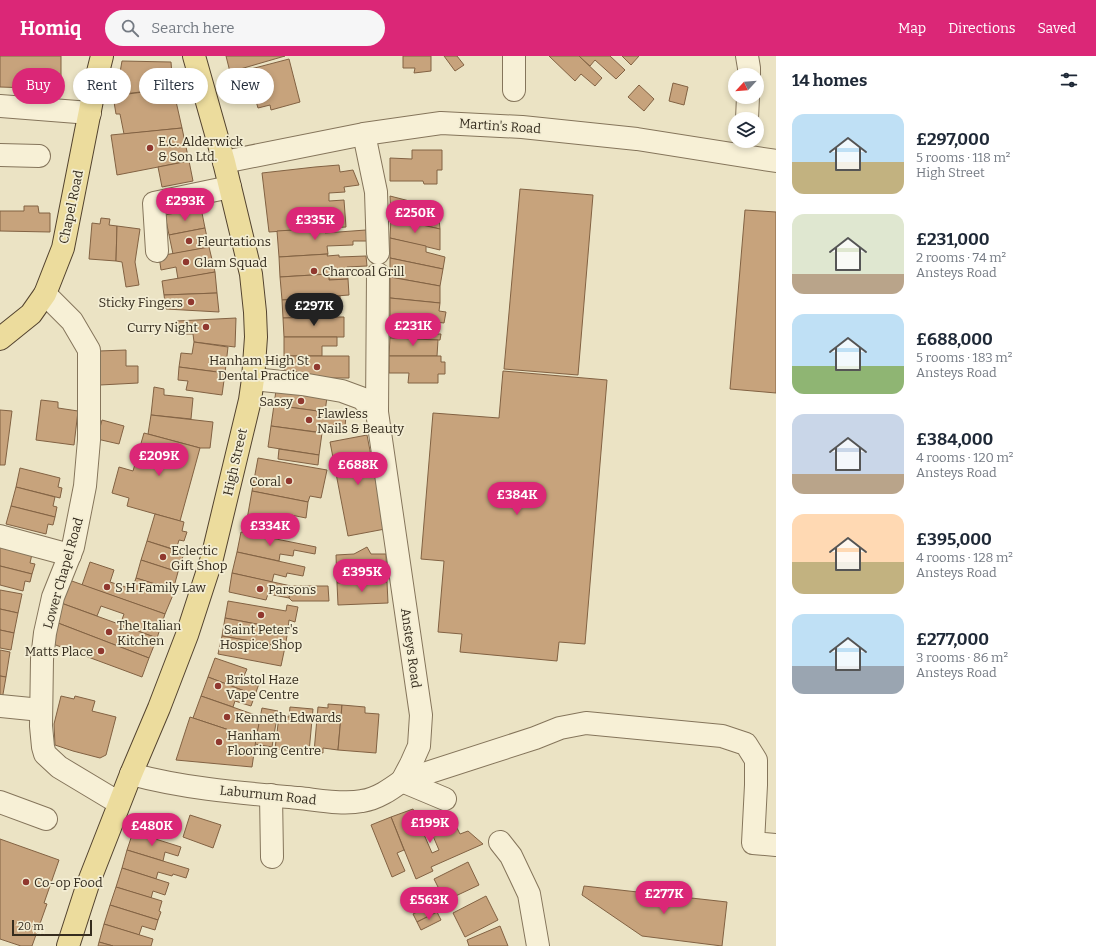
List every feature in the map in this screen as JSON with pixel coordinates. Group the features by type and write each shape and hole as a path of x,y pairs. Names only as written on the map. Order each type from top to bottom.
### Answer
{"main road":[{"name":"Chapel Road","path":"0,339 31,314 45,294 63,248 102,56"},
{"name":"High Street","path":"68,946 88,884 184,642 212,558 250,400 253,379 256,337 251,274 224,162 194,56"}],"street":[{"path":"514,56 514,90"},
{"path":"747,56 749,68"},
{"path":"0,106 90,113"},
{"name":"Martin's Road","path":"224,162 364,134 441,123 522,127 728,147"},
{"name":"Ansteys Road","path":"364,134 376,192 378,263 377,412 420,715 419,746 402,781"},
{"name":"Martin's Road","path":"746,148 776,161"},
{"path":"0,155 39,156"},
{"path":"157,251 154,203 230,187"},
{"name":"Lower Chapel Road","path":"45,294 72,321 89,350 89,440 85,486 73,547 53,597 45,634 42,659 41,710 43,747 45,754 59,767 119,803"},
{"path":"253,379 302,384 342,391 361,398 377,412"},
{"path":"0,536 70,555"},
{"path":"0,706 41,710"},
{"name":"Laburnum Road","path":"131,774 162,782 187,786 346,802 363,801 391,789 402,781 535,738 560,728 586,723 722,736 746,744 756,760 753,843 776,844"},
{"path":"402,781 445,799"},
{"path":"271,795 272,857"},
{"path":"0,802 46,818"},
{"path":"500,842 511,856 529,894 538,946"}],"building":[{"path":"0,56 61,56 61,68 12,68 12,87 0,87"},
{"path":"226,56 285,56 244,68 229,68"},
{"path":"403,56 431,56 431,71 414,73 415,68 403,68"},
{"path":"444,56 457,56 464,65 455,71"},
{"path":"549,56 579,56 602,78 595,86 581,74 575,81"},
{"path":"579,56 610,56 625,70 616,79 595,60 590,66"},
{"path":"622,56 639,56 631,65"},
{"path":"289,59 300,102 271,110 270,105 258,108 257,104 274,104 274,68 255,68"},
{"path":"122,61 171,62 171,68 139,68 139,92 131,93 131,68 121,68"},
{"path":"673,83 688,87 684,105 669,101"},
{"path":"639,85 654,99 644,111 628,97"},
{"path":"139,93 139,104 177,104 182,128 124,134 120,114 116,114 114,104 131,104 131,94"},
{"name":"E.C. Alderwick & Son Ltd.","path":"182,128 189,161 117,175 111,135"},
{"path":"412,150 442,150 442,170 437,170 437,184 424,184 423,181 390,181 390,158 412,159"},
{"path":"189,161 193,181 162,187 158,167"},
{"path":"339,165 340,172 353,170 359,185 344,187 345,192 329,193 329,201 344,200 346,227 269,232 262,173"},
{"path":"520,189 593,195 578,375 504,369"},
{"path":"390,196 425,205 425,216 439,219 440,229 391,218"},
{"path":"24,206 38,206 39,213 50,213 50,232 0,231 0,211 24,211"},
{"path":"201,208 205,228 169,235 165,215"},
{"path":"745,210 776,212 776,393 730,389"},
{"path":"101,218 110,219 109,225 117,226 116,261 89,259 92,223 100,224"},
{"path":"391,218 440,229 440,250 390,238"},
{"path":"117,226 140,229 135,262 139,285 126,287 122,262 116,261"},
{"name":"Fleurtations","path":"205,228 209,247 173,254 169,235"},
{"path":"325,228 325,233 366,230 367,241 353,241 353,245 327,246 328,254 279,257 277,231"},
{"path":"390,238 426,246 426,252 445,257 443,269 390,258"},
{"name":"Glam Squad","path":"209,247 215,272 178,279 176,267 161,270 159,256"},
{"name":"Charcoal Grill","path":"328,254 327,256 339,255 339,257 366,256 367,266 347,267 348,279 329,280 329,274 280,277 279,257"},
{"path":"390,258 443,269 440,286 390,277"},
{"path":"215,272 217,293 164,295 162,281"},
{"path":"329,274 329,280 348,279 349,295 282,300 280,277"},
{"path":"390,277 440,286 440,303 390,298"},
{"name":"Sticky Fingers","path":"217,293 219,312 166,309 164,295"},
{"path":"340,296 341,313 322,314 322,317 283,318 282,300"},
{"path":"390,298 440,303 439,311 446,312 444,323 390,317"},
{"path":"344,317 344,337 284,337 283,318"},
{"path":"390,317 428,321 427,328 436,329 437,334 441,334 440,340 390,338"},
{"name":"Curry Night","path":"236,318 235,347 194,342 193,334 177,334 177,321"},
{"path":"284,337 337,337 337,346 322,346 322,356 284,356"},
{"path":"390,338 438,340 437,356 389,356"},
{"path":"194,342 228,347 225,373 179,367 181,353 192,354"},
{"path":"126,350 126,366 138,366 138,383 100,385 99,351"},
{"name":"Hanham High St Dental Practice","path":"284,356 349,356 349,378 285,378"},
{"path":"389,356 441,356 441,362 445,362 445,374 438,374 438,383 408,383 409,373 389,373"},
{"path":"179,367 225,373 222,395 186,390 188,381 178,380"},
{"path":"503,371 607,380 585,644 559,642 557,661 460,652 462,634 438,632 444,561 421,559 433,413 499,418"},
{"path":"154,387 164,389 164,395 193,398 191,419 151,415"},
{"name":"Sassy","path":"276,390 327,397 325,412 274,405"},
{"path":"41,400 58,402 58,408 78,411 74,445 36,440"},
{"name":"Flawless Nails & Beauty","path":"274,405 346,415 345,427 333,425 332,434 271,426"},
{"path":"0,410 12,411 5,465 0,465"},
{"path":"151,415 213,422 210,448 200,448 148,434"},
{"path":"102,420 124,426 119,444 97,439"},
{"path":"271,426 322,433 319,455 268,447"},
{"path":"144,433 200,448 180,521 127,506 129,498 112,493 119,467 133,471"},
{"path":"367,435 385,529 348,536 330,442"},
{"path":"279,449 319,455 318,465 278,459"},
{"name":"Coral","path":"258,458 327,470 321,498 310,496 308,502 252,491"},
{"path":"20,468 60,478 58,487 62,488 60,498 16,487"},
{"path":"16,487 55,497 53,506 57,507 55,517 11,506"},
{"path":"252,491 308,502 306,518 291,515 288,532 246,525"},
{"path":"11,506 55,517 53,525 48,524 46,534 6,524"},
{"path":"155,514 184,522 182,531 187,532 184,541 179,540 176,550 147,541"},
{"path":"241,532 316,547 315,554 294,550 293,556 280,554 279,561 237,552"},
{"name":"Eclectic Gift Shop","path":"147,541 184,553 178,572 141,560"},
{"path":"0,546 32,554 30,563 35,564 32,574 0,566"},
{"path":"367,547 371,554 386,554 387,582 337,583 336,555 354,554"},
{"path":"237,552 305,567 303,576 287,573 286,577 274,574 272,582 232,573"},
{"path":"141,560 178,572 173,590 136,578"},
{"name":"S H Family Law","path":"90,562 114,570 110,582 132,589 136,578 175,590 165,614 82,585"},
{"path":"0,566 32,574 30,582 25,581 23,591 0,585"},
{"name":"Parsons","path":"232,573 291,586 289,598 268,594 266,600 229,592"},
{"path":"69,580 165,614 157,638 120,625 124,614 101,606 97,616 61,603"},
{"path":"387,582 388,603 338,605 337,583"},
{"path":"291,586 328,586 329,601 292,601 289,598"},
{"path":"0,590 22,594 18,613 0,609"},
{"name":"Saint Peter's Hospice Shop","path":"228,601 286,611 287,605 298,607 295,622 289,620 288,630 225,618"},
{"name":"The Italian Kitchen","path":"61,603 157,638 149,658 58,623"},
{"path":"0,609 18,613 14,633 0,630"},
{"path":"225,618 288,630 285,647 222,636"},
{"name":"Matts Place","path":"58,623 149,658 142,677 53,644"},
{"path":"0,630 14,633 11,650 0,648"},
{"path":"222,636 285,647 281,666 218,654"},
{"path":"0,650 10,652 6,677 0,676"},
{"path":"215,658 247,669 244,676 260,681 255,695 208,677"},
{"path":"0,676 6,677 2,700 0,700"},
{"name":"Bristol Haze Vape Centre","path":"208,677 255,695 251,706 235,701 233,707 201,696"},
{"path":"61,696 74,699 75,696 95,701 92,711 116,717 106,755 100,758 55,745 54,724"},
{"name":"Kenneth Edwards","path":"201,696 261,717 256,739 193,718"},
{"path":"328,704 342,705 338,750 323,748 323,753 314,752 318,707 328,708"},
{"path":"342,705 365,707 365,713 379,714 376,753 338,750"},
{"path":"290,707 313,709 309,752 275,749 279,716 289,717"},
{"path":"262,708 278,711 272,747 255,744"},
{"name":"Hanham Flooring Centre","path":"190,717 256,739 252,767 176,760"},
{"path":"413,809 432,853 439,850 433,836 456,826 460,834 468,831 483,844 431,867 433,871 416,879 391,817"},
{"path":"190,815 221,825 213,848 183,837"},
{"path":"151,816 157,821 150,830 144,825"},
{"path":"391,817 404,850 397,853 405,871 392,877 371,825"},
{"path":"133,832 181,847 178,856 165,852 163,861 127,850"},
{"name":"Co-op Food","path":"0,839 59,860 44,903 47,904 32,946 21,946 0,939"},
{"path":"127,850 189,869 186,878 158,872 156,879 122,868"},
{"path":"468,862 479,885 445,901 434,879"},
{"path":"122,868 169,883 165,895 153,891 151,898 116,887"},
{"path":"584,886 727,902 722,946 642,936 582,895"},
{"path":"116,887 162,901 159,911 161,912 158,920 110,905"},
{"path":"486,896 498,920 465,937 453,913"},
{"path":"433,904 437,912 417,922 413,914"},
{"path":"110,905 158,920 155,930 142,926 139,935 104,924"},
{"path":"437,912 441,920 421,930 417,922"},
{"path":"104,924 153,939 151,946 113,946 99,942"},
{"path":"500,926 508,946 469,946 467,940"},
{"path":"99,942 113,946 98,946"}],"place":[{"name":"E.C. Alderwick & Son Ltd.","path":"150,148"},
{"name":"Fleurtations","path":"189,241"},
{"name":"Glam Squad","path":"186,262"},
{"name":"Charcoal Grill","path":"314,271"},
{"name":"Sticky Fingers","path":"191,302"},
{"name":"Curry Night","path":"206,327"},
{"name":"Hanham High St Dental Practice","path":"317,367"},
{"name":"Sassy","path":"301,401"},
{"name":"Flawless Nails & Beauty","path":"309,420"},
{"name":"Coral","path":"289,481"},
{"name":"Eclectic Gift Shop","path":"163,557"},
{"name":"S H Family Law","path":"107,587"},
{"name":"Parsons","path":"260,589"},
{"name":"Saint Peter's Hospice Shop","path":"261,615"},
{"name":"The Italian Kitchen","path":"109,632"},
{"name":"Matts Place","path":"101,651"},
{"name":"Bristol Haze Vape Centre","path":"218,686"},
{"name":"Kenneth Edwards","path":"227,717"},
{"name":"Hanham Flooring Centre","path":"219,742"},
{"name":"Co-op Food","path":"26,882"}]}
